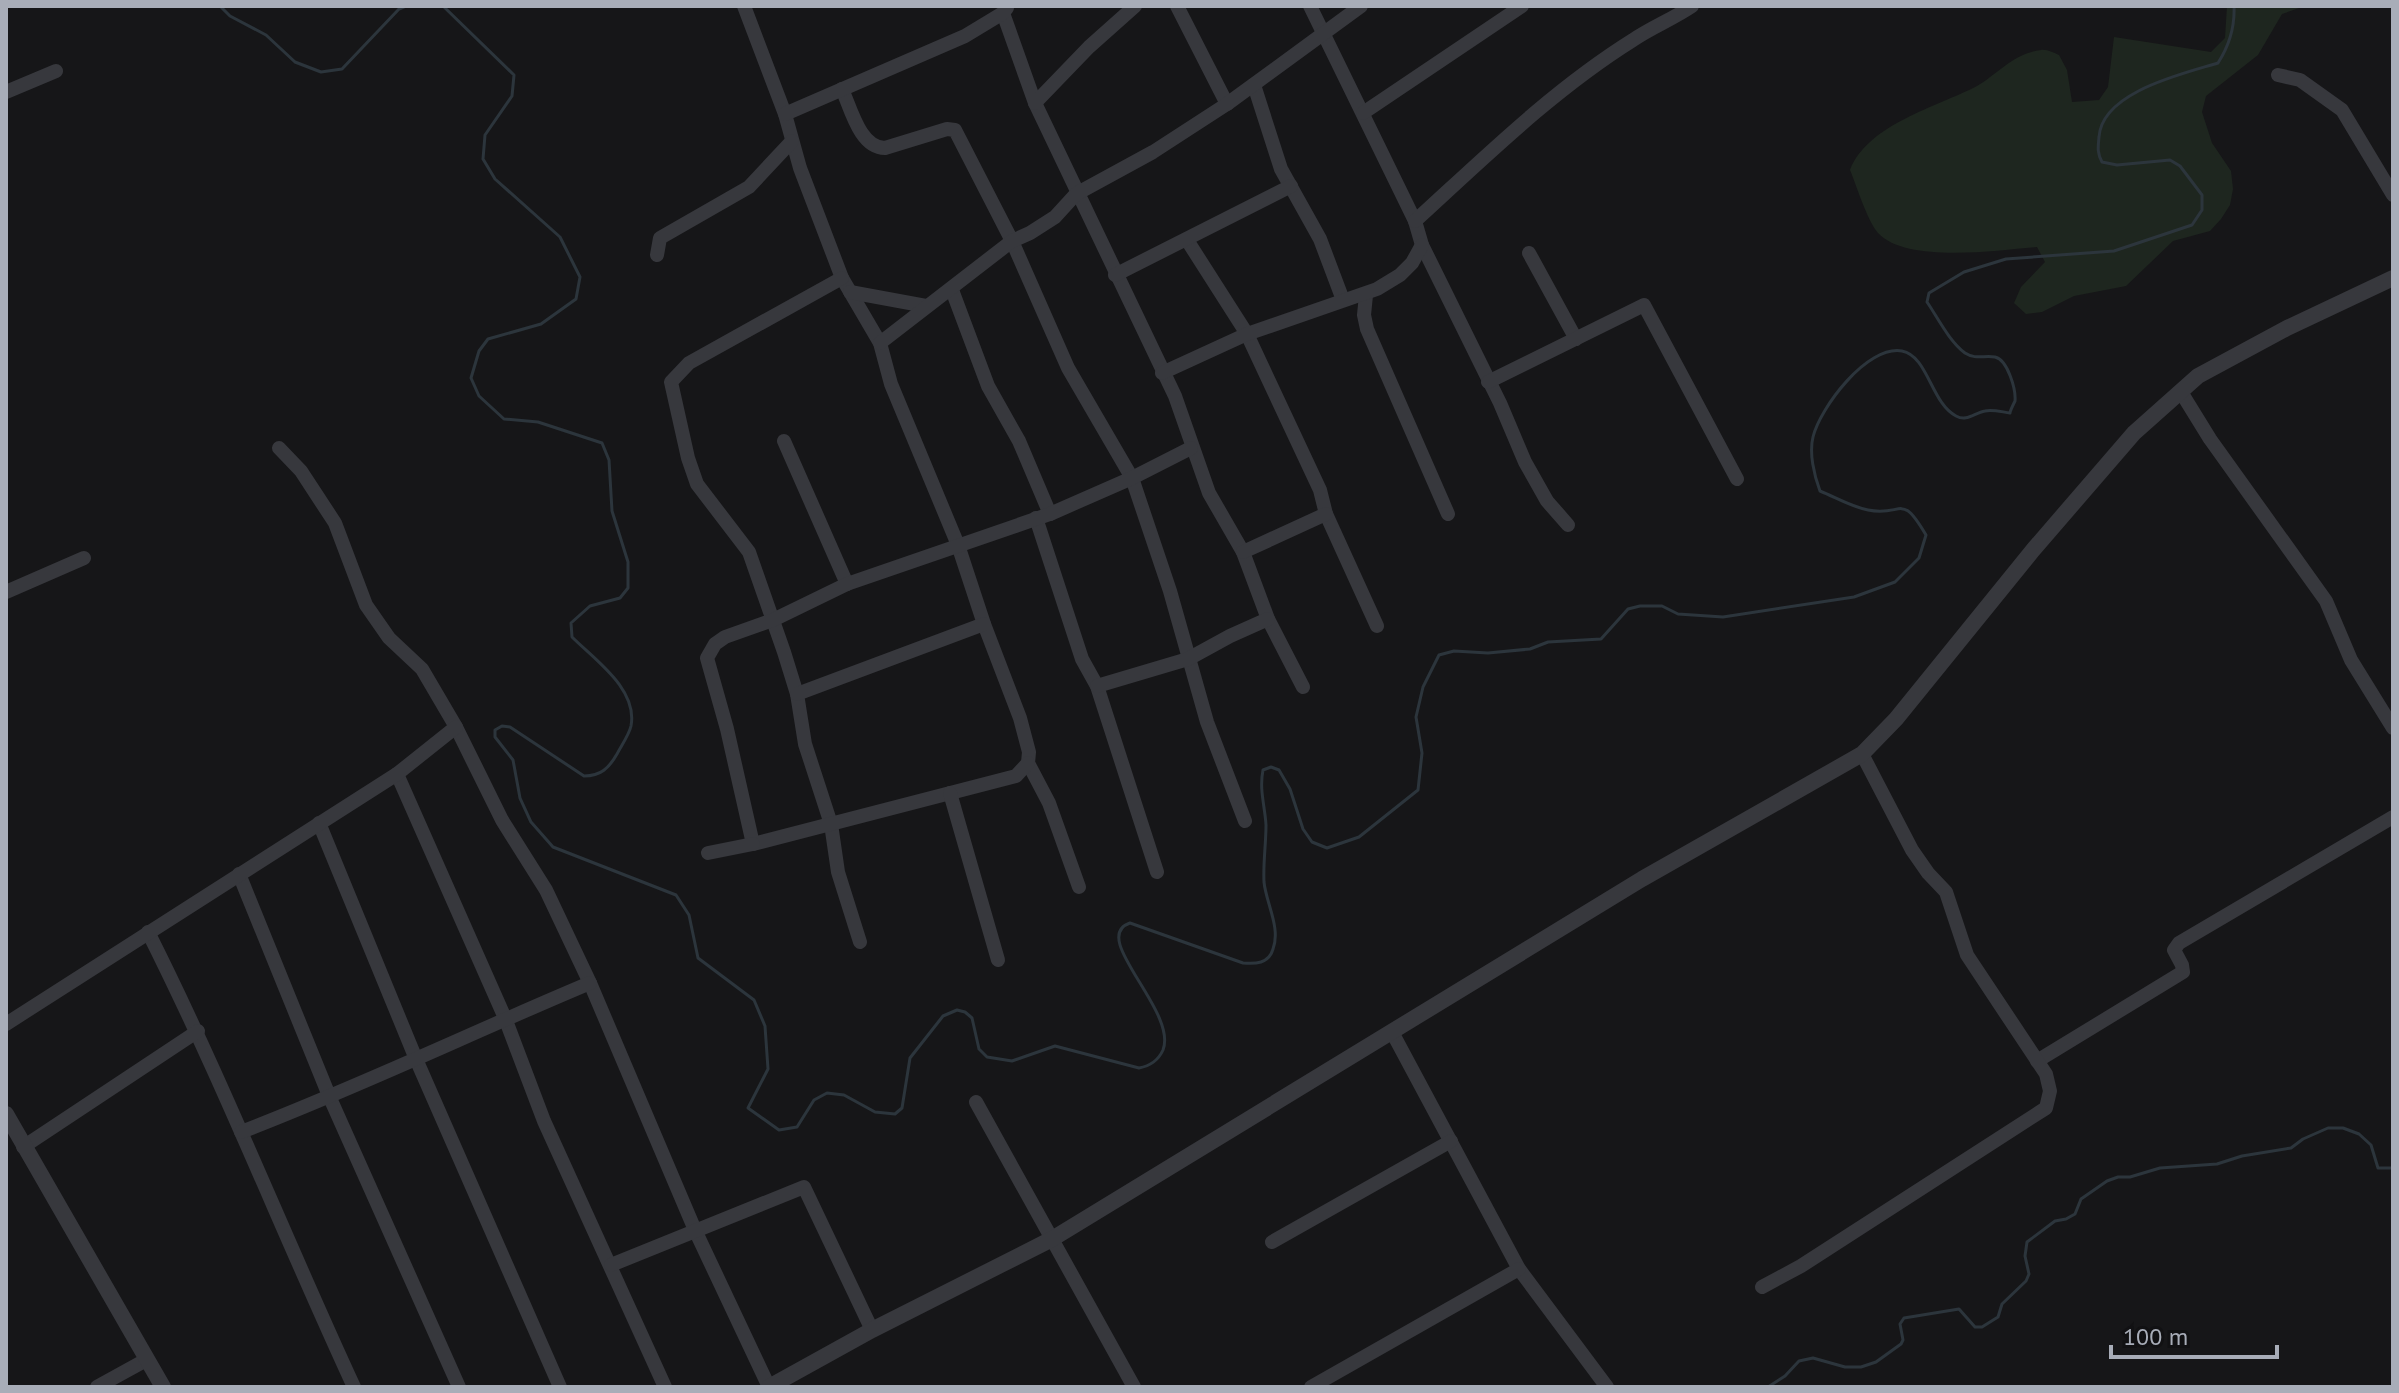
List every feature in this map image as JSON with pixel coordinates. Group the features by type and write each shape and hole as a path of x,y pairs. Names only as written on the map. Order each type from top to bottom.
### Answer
{"street":[{"path":"744,6 842,278 880,343 891,384 958,545 1020,718 1029,752 1028,763 1049,803 1079,887"},
{"path":"1035,103 1089,47 1135,6"},
{"path":"1177,6 1227,104"},
{"path":"1310,6 1415,221 1422,245 1500,403 1525,462 1547,501 1568,525"},
{"path":"880,343 1012,241 1055,217 1076,194 1153,152 1227,104 1361,6"},
{"path":"1363,113 1522,6"},
{"path":"1415,221 1502,140 1572,85 1634,39 1692,6"},
{"path":"785,114 965,36 1006,10 1035,103 1178,403 1191,448 1214,504 1243,552 1268,619 1303,687"},
{"path":"6,92 56,71"},
{"path":"2278,75 2300,80 2342,110 2393,195"},
{"path":"1254,85 1281,169 1320,239 1343,300"},
{"path":"842,89 867,142 875,148 885,148 947,129 955,130 1012,241 1068,368 1132,478 1170,591 1207,722 1245,821"},
{"path":"657,255 660,238 749,187 792,141"},
{"path":"1115,275 1291,186"},
{"path":"1187,240 1247,334 1320,490 1326,514 1377,626"},
{"path":"1162,373 1247,334 1343,300 1366,295 1400,275 1412,263 1422,245"},
{"path":"1529,253 1576,339"},
{"path":"842,278 689,363 671,382 697,484 749,552 773,620 797,694 805,744 831,824 838,872 860,942"},
{"path":"279,448 301,471 335,523 366,605 389,638 422,669 456,727 498,814 546,890 590,983 695,1230 769,1387 872,1330 1052,1239 1642,879 1862,754 1896,719 2033,550 2134,433 2198,376 2287,328 2393,278"},
{"path":"952,290 988,386 1019,441 1082,659 1097,686 1157,872"},
{"path":"850,292 926,306"},
{"path":"1366,295 1364,315 1367,329 1448,514"},
{"path":"1488,382 1644,305 1737,479"},
{"path":"2181,392 2210,439 2326,601 2351,660 2393,728"},
{"path":"784,441 847,584"},
{"path":"753,844 707,658 715,644 847,584 1043,516 1132,478 1191,448"},
{"path":"1243,552 1326,514"},
{"path":"6,592 84,558"},
{"path":"1097,686 1188,659 1268,619"},
{"path":"797,694 984,624"},
{"path":"6,1024 397,774 456,727"},
{"path":"1762,1287 1801,1266 2046,1108 2050,1091 2046,1074 1967,955 1946,892 1912,850 1862,754"},
{"path":"708,853 1016,776 1028,763"},
{"path":"397,774 505,1018 544,1121 665,1387"},
{"path":"950,793 998,960"},
{"path":"2037,1061 2183,972 2174,950 2179,943 2393,817"},
{"path":"319,823 416,1059 560,1387"},
{"path":"239,874 330,1098 459,1387"},
{"path":"148,932 198,1031 354,1387"},
{"path":"241,1132 330,1098 590,983"},
{"path":"23,1147 198,1031"},
{"path":"1392,1032 1519,1269 1607,1387"},
{"path":"976,1102 1134,1387"},
{"path":"6,1114 163,1387"},
{"path":"1272,1242 1451,1141"},
{"path":"611,1265 804,1187 872,1330"},
{"path":"1311,1387 1519,1269"},
{"path":"97,1387 146,1360"}],"shaded area":[{"path":"2227,6 2305,6 2282,14 2258,55 2206,96 2202,112 2212,143 2231,171 2233,189 2230,205 2210,231 2173,241 2126,286 2074,296 2042,312 2026,314 2014,303 2021,287 2045,262 2037,247 1931,252 1892,243 1874,227 1850,170 1859,154 1888,129 1977,86 2023,55 2041,50 2059,55 2067,70 2072,102 2099,100 2108,87 2114,37 2211,52 2225,38"}],"waterway":[{"path":"220,6 230,16 266,35 295,62 321,72 342,69 399,9 406,6"},
{"path":"443,6 514,75 512,96 485,135 483,159 495,179 560,237 580,277 576,299 541,324 488,339 479,351 471,378 479,396 504,419 538,422 602,443 609,460 612,511 628,562 628,588 620,598 590,606 571,623 572,637 613,676 628,700 631,726 611,763 600,773 584,776 510,727 502,726 495,730 495,737 513,760 520,798 531,822 553,847 676,895 689,915 698,958 754,1000 765,1026 768,1069 748,1108 779,1130 797,1127 814,1100 827,1093 844,1095 875,1112 895,1114 902,1108 910,1058 943,1016 957,1010 972,1018 979,1049 987,1057 1012,1061 1055,1046 1139,1068 1153,1062 1163,1050 1164,1034 1148,996 1126,959 1120,943 1120,931 1130,923 1243,963 1257,963 1268,958 1275,933 1264,882 1266,825 1263,770 1271,767 1279,770 1290,789 1303,829 1312,842 1327,848 1359,837 1418,790 1422,753 1416,717 1423,687 1439,655 1454,651 1488,653 1530,649 1548,642 1601,639 1628,609 1640,606 1662,606 1678,614 1723,617 1854,597 1895,582 1919,558 1926,535 1906,510 1868,510 1820,491 1813,464 1812,443 1825,410 1860,368 1888,352 1902,351 1918,361 1941,401 1956,416 1967,418 1988,410 2010,413 2015,396 2004,364 1995,357 1976,357 1959,348 1927,302 1929,293 1964,272 2006,259 2114,251 2192,225 2202,210 2202,195 2180,166 2170,160 2117,165 2102,162 2099,137 2103,121 2128,97 2165,79 2218,63 2230,36 2234,6"},
{"path":"1768,1387 1785,1376 1799,1361 1813,1358 1845,1367 1861,1367 1876,1362 1901,1344 1900,1324 1904,1318 1959,1309 1975,1327 1982,1327 1998,1317 2002,1304 2026,1281 2029,1274 2025,1256 2027,1242 2055,1221 2075,1214 2081,1199 2118,1177 2130,1177 2160,1168 2217,1164 2242,1156 2291,1148 2328,1128 2343,1128 2359,1134 2371,1145 2378,1168 2393,1168"}]}
